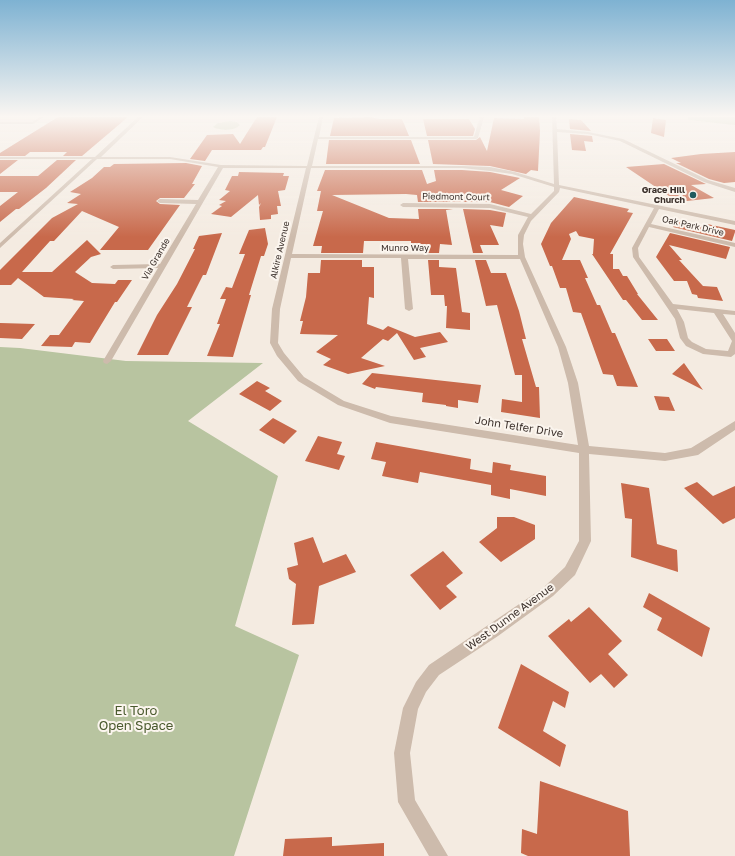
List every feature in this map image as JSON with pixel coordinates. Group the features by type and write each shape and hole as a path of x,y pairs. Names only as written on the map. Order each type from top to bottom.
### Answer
{"street":[{"name":"Alkire Avenue","path":"301,379 280,354 274,343 276,308 311,157"},
{"path":"555,157 556,186"},
{"path":"656,157 706,181 735,190"},
{"path":"0,158 170,158 221,166 462,167 490,169 513,173 556,186 735,223"},
{"path":"0,246 97,158"},
{"name":"Via Grande","path":"107,361 221,166"},
{"name":"West Dunne Avenue","path":"438,856 407,802 402,753 411,708 421,687 434,670 548,592 570,571 585,541 584,450 572,383 562,347 522,257 520,244 521,233 532,216 557,191 556,186"},
{"path":"160,202 200,202"},
{"name":"Piedmont Court","path":"403,205 490,206 532,216"},
{"name":"Oak Park Drive","path":"658,207 635,248 636,258 671,306 680,321 682,335 690,345 713,354 731,354 735,341 717,311"},
{"name":"Oak Park Drive","path":"647,225 735,245"},
{"name":"Munro Way","path":"288,256 522,257"},
{"path":"404,257 409,309"},
{"path":"113,267 162,266"},
{"path":"671,306 735,313"},
{"name":"John Telfer Drive","path":"301,379 341,403 390,419 584,450 665,457 686,454 694,452 735,425"}],"green space":[{"name":"El Toro Open Space","path":"0,347 20,348 126,361 263,363 188,421 278,476 235,626 299,655 234,856 0,856"}],"building":[{"path":"191,157 208,157 205,161 190,159"},
{"path":"327,157 417,157 420,164 326,164"},
{"path":"432,157 539,157 538,171 531,170 526,174 490,166 433,164"},
{"path":"735,157 735,182 724,183 709,179 676,163 681,163 671,158"},
{"path":"0,160 18,160 0,174"},
{"path":"57,160 76,160 46,188 0,222 0,206 18,192 0,192 0,176 38,176"},
{"path":"186,163 202,166 192,184 195,184 184,198 160,198 156,201 160,204 180,205 148,250 100,250 119,227 82,211 54,241 50,241 22,272 52,272 87,240 101,254 91,257 75,272 92,283 115,284 118,280 132,280 117,302 115,302 90,343 75,342 72,347 41,346 50,335 59,335 84,301 44,297 18,278 11,285 0,285 0,270 52,218 78,204 67,203 81,194 70,192 92,178 104,167 110,167 114,164"},
{"path":"664,164 706,184 691,185 714,198 678,202 626,167"},
{"path":"325,170 422,170 427,184 436,181 434,170 490,172 520,178 501,190 523,196 509,207 490,202 418,202 417,195 406,194 332,195 389,218 419,219 418,209 453,209 446,210 452,245 440,244 439,253 428,253 428,245 411,245 411,241 364,241 363,253 321,253 322,246 313,246 323,211 317,211 321,191 317,191"},
{"path":"239,172 284,173 283,176 289,176 285,190 278,191 281,206 277,206 278,214 271,215 271,219 260,220 259,207 261,203 259,205 258,195 231,217 211,214 222,206 219,205 226,201 219,200 230,191 225,190 232,176 238,176"},
{"path":"574,197 629,209 627,212 633,213 610,254 613,254 613,269 619,269 623,276 627,276 637,294 658,320 642,320 626,300 623,300 592,254 594,239 579,236 576,231 569,234 571,239 562,260 580,260 588,278 585,278 597,305 600,305 612,333 615,333 638,387 617,386 613,375 603,374 581,313 573,312 566,288 560,288 552,266 550,266 541,244 551,223"},
{"path":"463,209 490,210 506,213 503,227 490,225 499,245 480,245 483,253 473,253"},
{"path":"677,220 706,227 707,224 735,230 735,232 732,241 673,227"},
{"path":"265,228 268,244 264,256 261,256 233,357 207,356 220,324 217,324 226,299 220,299 226,287 232,288 245,254 239,254 249,230"},
{"path":"222,233 206,275 203,275 187,307 192,307 168,355 137,355 157,315 177,284 195,249 193,249 199,236"},
{"path":"670,233 730,247 726,259 669,245 682,260 679,260 703,286 717,287 723,301 698,298 697,295 692,294 687,281 674,281 656,257"},
{"path":"321,260 362,260 362,267 374,267 374,298 369,297 367,324 383,330 388,326 415,337 440,332 448,342 420,348 426,357 414,360 397,333 388,341 383,339 361,358 385,366 348,374 323,365 331,359 316,352 338,335 300,334 303,321 300,321 306,297 308,273 320,273"},
{"path":"428,260 439,260 439,267 456,268 462,312 470,313 470,330 446,328 447,306 445,306 444,295 431,295"},
{"path":"475,260 486,260 491,273 506,273 519,311 526,339 522,339 536,387 539,387 540,418 501,412 502,399 522,402 522,375 515,375 497,305 486,306"},
{"path":"0,323 35,324 22,339 0,338"},
{"path":"648,339 667,339 675,351 656,351"},
{"path":"684,363 703,390 672,374"},
{"path":"372,373 481,385 478,403 458,400 458,408 422,402 423,393 376,387 375,389 362,384"},
{"path":"257,381 270,388 265,391 282,401 270,411 239,394"},
{"path":"654,396 669,397 675,411 659,410"},
{"path":"273,418 297,431 284,444 259,430"},
{"path":"318,436 342,442 337,454 345,456 339,470 305,461"},
{"path":"376,442 471,459 470,469 492,473 493,462 511,465 510,470 546,476 546,496 510,489 510,499 491,495 491,485 420,472 418,483 382,476 386,462 371,459"},
{"path":"697,482 713,496 735,486 735,518 723,524 684,488"},
{"path":"621,483 649,488 657,544 677,550 678,572 631,557 632,519 625,518"},
{"path":"497,517 514,517 535,525 535,539 501,562 479,542 497,528"},
{"path":"313,537 323,563 346,554 356,572 319,586 314,624 292,625 296,584 289,579 287,568 298,565 294,543"},
{"path":"443,551 463,573 446,586 457,597 440,610 410,575"},
{"path":"649,593 710,628 702,657 657,630 662,618 643,607"},
{"path":"589,607 622,641 608,654 628,675 614,688 601,674 590,683 548,636 569,619 571,622"},
{"path":"521,664 569,692 565,708 553,701 543,731 566,745 560,767 498,728"},
{"path":"540,781 628,811 630,856 528,856 521,853 522,829 537,834"},
{"path":"332,837 332,846 384,843 384,856 283,856 285,839"}],"place":[{"name":"Grace Hill Church","path":"693,195"}]}
